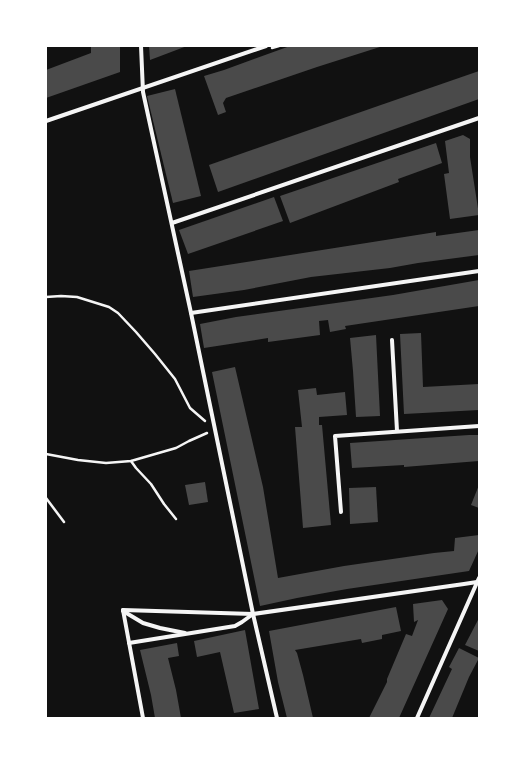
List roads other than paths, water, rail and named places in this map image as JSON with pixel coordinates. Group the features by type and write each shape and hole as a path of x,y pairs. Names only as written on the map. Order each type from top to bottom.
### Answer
{"street":[{"path":"141,46 142,88 191,313 253,614 277,718"},
{"path":"46,121 266,46"},
{"path":"172,223 479,118"},
{"path":"191,313 479,271"},
{"path":"392,340 397,431"},
{"path":"341,512 335,436 479,426"},
{"path":"122,610 253,614 478,581"},
{"path":"417,718 478,581"},
{"path":"122,610 143,623 160,628 189,633"},
{"path":"122,610 143,718"},
{"path":"129,643 235,626 253,614"}]}
